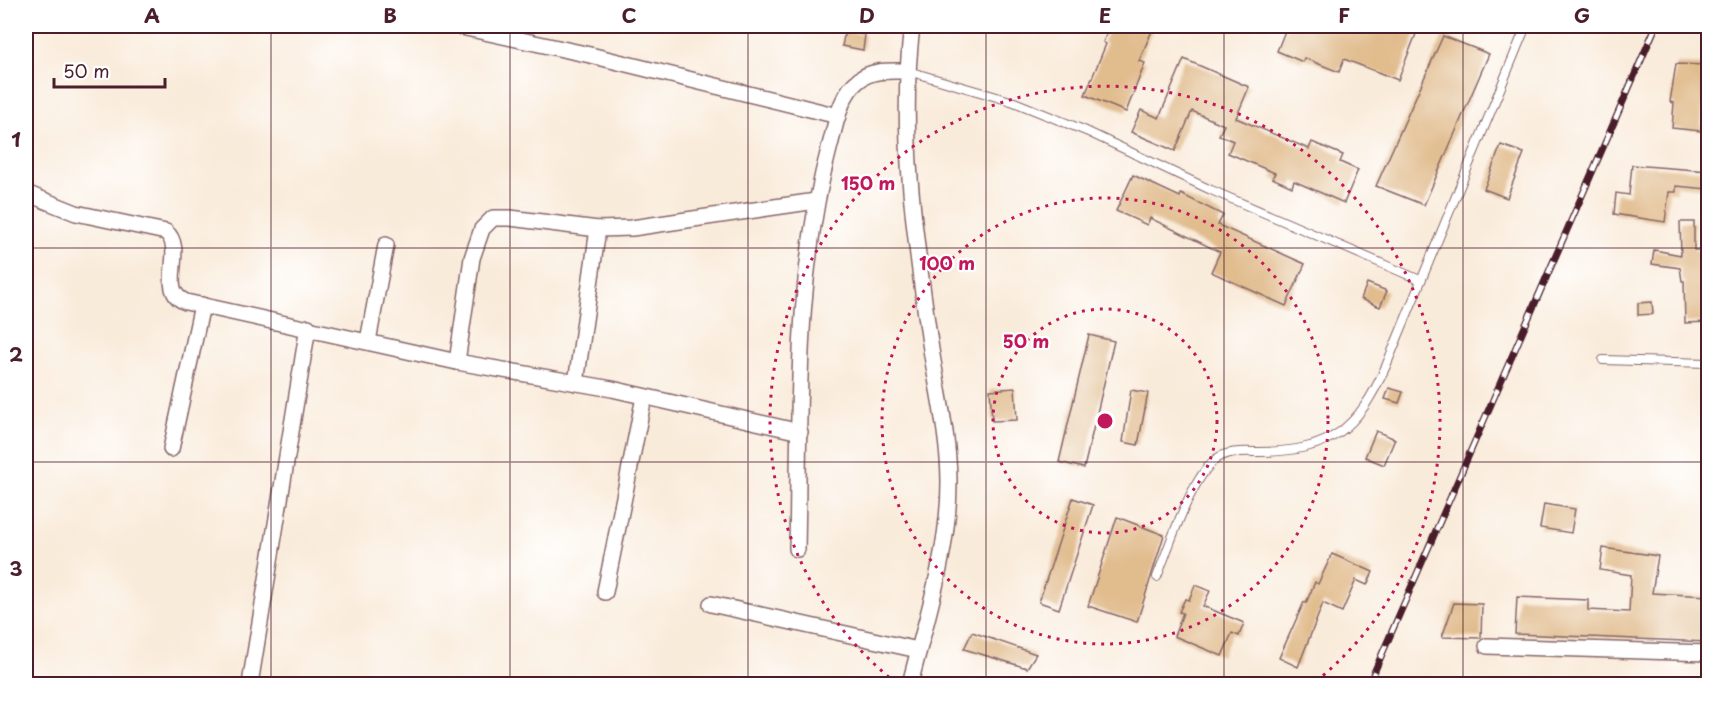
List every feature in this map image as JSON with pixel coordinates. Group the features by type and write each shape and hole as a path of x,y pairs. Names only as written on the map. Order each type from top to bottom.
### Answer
{"street":[{"path":"457,26 590,55 838,116"},
{"path":"910,684 940,556 949,483 946,448 918,259 911,190 907,71 912,26"},
{"path":"798,549 799,380 804,280 816,201 838,116 845,98 859,80 881,71 907,71"},
{"path":"26,193 76,213 166,232 175,244 174,292 182,301 308,327 457,362 576,383 800,432"},
{"path":"457,362 472,258 482,229 487,222 510,218 598,229 674,223 816,201"},
{"path":"576,383 598,229"},
{"path":"368,341 386,245"},
{"path":"171,449 202,305"},
{"path":"250,684 308,327"},
{"path":"605,592 644,397"},
{"path":"711,604 918,650"},
{"path":"1487,646 1708,653"}],"lane":[{"path":"1157,577 1186,505 1200,478 1214,460 1222,454 1289,451 1315,446 1336,436 1359,416 1373,395 1386,366 1526,26"},
{"path":"907,71 1014,102 1076,127 1212,190 1420,280"},
{"path":"1603,360 1708,363"}],"building":[{"path":"1110,26 1154,26 1139,61 1145,63 1126,112 1085,95 1106,44 1103,42"},
{"path":"1287,26 1394,26 1416,34 1398,80 1344,59 1339,72 1304,58 1303,62 1277,51"},
{"path":"845,31 865,35 863,50 842,46"},
{"path":"1443,36 1489,54 1424,205 1376,186"},
{"path":"1184,59 1249,87 1236,118 1309,149 1312,142 1343,155 1340,162 1358,170 1344,203 1294,181 1292,187 1272,178 1275,173 1228,153 1233,141 1219,135 1224,125 1192,111 1175,151 1131,132 1141,110 1159,118"},
{"path":"1676,64 1708,65 1708,107 1703,106 1701,131 1672,128 1674,103 1670,102"},
{"path":"1501,145 1524,153 1507,198 1484,189"},
{"path":"1632,165 1708,171 1708,189 1676,186 1676,192 1669,192 1665,222 1614,214 1616,193 1629,195"},
{"path":"1133,175 1180,197 1181,194 1223,215 1218,225 1305,264 1286,306 1211,272 1220,252 1150,218 1147,225 1116,211"},
{"path":"1680,222 1694,222 1694,250 1700,250 1704,285 1708,284 1708,322 1685,323 1684,281 1682,281 1680,268 1652,264 1654,250 1681,255"},
{"path":"1367,283 1387,291 1380,307 1361,299"},
{"path":"1652,302 1653,314 1638,315 1638,303"},
{"path":"1089,335 1114,341 1084,468 1059,462"},
{"path":"1015,388 1017,420 992,421 990,390"},
{"path":"1389,388 1403,392 1399,403 1385,399"},
{"path":"1131,390 1148,393 1138,445 1123,442"},
{"path":"1376,431 1395,439 1384,465 1365,457"},
{"path":"1073,498 1093,505 1059,609 1039,602"},
{"path":"1544,504 1575,509 1571,533 1540,528"},
{"path":"1117,517 1164,535 1137,622 1088,606"},
{"path":"1603,548 1658,556 1652,593 1708,596 1708,642 1515,634 1517,597 1588,600 1588,610 1629,612 1631,575 1600,570"},
{"path":"1332,554 1373,572 1367,585 1356,580 1342,612 1323,603 1298,667 1279,658 1304,602 1306,603 1315,582 1318,584"},
{"path":"1195,585 1210,591 1203,606 1244,623 1239,636 1232,633 1222,656 1174,636 1183,613 1179,612 1185,599 1189,600"},
{"path":"1454,603 1482,604 1481,638 1442,637"},
{"path":"972,632 1036,654 1027,668 964,649"}],"railway":[{"path":"1369,684 1656,26"}]}
